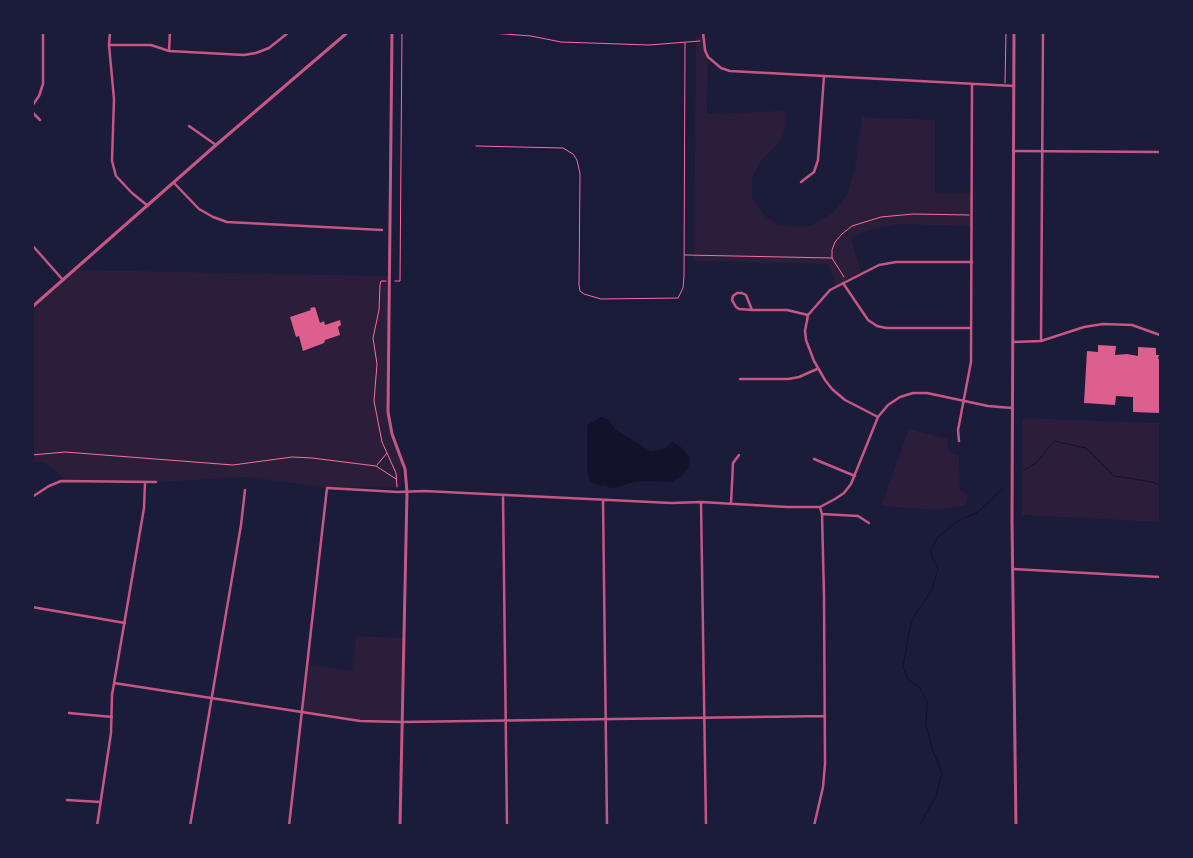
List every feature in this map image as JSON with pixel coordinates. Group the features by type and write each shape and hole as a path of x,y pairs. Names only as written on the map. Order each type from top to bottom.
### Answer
{"street":[{"path":"32,106 39,96 42,84 43,32"},
{"path":"110,32 109,45 114,99 112,161 116,176 148,206"},
{"path":"169,51 170,32"},
{"path":"109,45 151,46 169,51 244,55 256,54 271,47 289,32"},
{"path":"32,307 348,32"},
{"path":"392,32 388,412 392,434 405,469 407,492 400,826"},
{"path":"703,32 704,50 715,64 727,70 1014,86"},
{"path":"1014,32 1012,408 1016,826"},
{"path":"1041,341 1043,32"},
{"path":"801,182 814,172 818,160 824,76"},
{"path":"959,440 958,430 971,362 972,84"},
{"path":"32,112 40,120"},
{"path":"189,126 216,145"},
{"path":"1013,151 1160,152"},
{"path":"174,183 200,209 213,217 227,222 382,230"},
{"path":"32,245 63,280"},
{"path":"878,417 845,400 832,389 817,369 806,340 805,331 808,315 830,290 874,267 890,263 972,262"},
{"path":"843,283 868,320 876,326 886,328 971,328"},
{"path":"752,310 746,295 737,293 733,296 732,300 736,307 752,310 787,310 808,315"},
{"path":"1012,342 1041,341 1084,327 1104,324 1132,325 1160,335"},
{"path":"740,379 788,379 802,376 817,369"},
{"path":"289,826 327,488 671,503 702,502 820,507 844,493 855,476 878,417 892,402 908,394 927,393 988,406 1012,408"},
{"path":"731,503 733,463 739,455"},
{"path":"814,459 855,476"},
{"path":"32,497 61,481 156,482"},
{"path":"97,826 111,733 112,695 144,508 146,482"},
{"path":"190,826 241,526 245,490"},
{"path":"503,495 507,826"},
{"path":"603,500 607,826"},
{"path":"702,502 706,826"},
{"path":"814,826 823,787 825,764 822,514 820,507"},
{"path":"822,514 858,516 870,523"},
{"path":"1013,569 1160,577"},
{"path":"32,608 124,623"},
{"path":"114,683 360,721 825,716"},
{"path":"69,713 112,717"},
{"path":"66,800 100,802"}],"path":[{"path":"400,281 402,32"},
{"path":"478,32 531,36 561,42 649,44 703,41"},
{"path":"1005,86 1006,32"},
{"path":"476,146 564,148 573,154 577,160 580,174 580,291 584,294 602,298 678,298 683,288 684,255 685,43"},
{"path":"847,280 832,258 832,250 835,242 852,226 881,217 913,214 972,214"},
{"path":"684,255 832,258"},
{"path":"381,281 379,310 373,338 377,364 374,401 382,442 396,479 398,492"},
{"path":"32,455 65,452 233,464 298,457 376,466 396,479"},
{"path":"376,466 380,464 387,452"}],"shaded area":[{"path":"696,36 703,37 708,57 707,114 785,111 786,124 782,139 761,160 752,178 752,198 764,215 778,225 810,226 833,213 847,195 855,168 862,117 935,120 935,193 972,193 972,226 899,224 862,232 851,238 861,273 836,286 828,264 694,261"},
{"path":"75,270 390,276 388,412 392,434 401,456 401,487 327,488 248,477 156,482 68,481 45,463 33,462 33,306"},
{"path":"602,417 609,420 615,429 650,451 664,449 672,442 682,448 690,458 688,468 682,476 671,482 644,481 609,488 606,485 600,486 591,482 587,472 587,425"},
{"path":"1022,418 1160,423 1160,522 1022,515"},
{"path":"909,429 948,439 947,447 951,453 959,455 960,490 968,495 966,505 938,510 881,506"},
{"path":"356,636 404,638 402,722 360,721 302,712 307,664 352,671"}],"building":[{"path":"315,307 320,323 324,321 325,325 340,320 341,325 338,327 340,335 303,351 299,336 296,337 290,317"},
{"path":"1098,345 1116,346 1115,355 1127,354 1138,356 1138,347 1156,348 1156,355 1159,355 1158,359 1160,359 1160,413 1133,412 1133,397 1116,396 1115,405 1084,403 1087,351 1098,352"}],"waterway":[{"path":"1024,470 1036,463 1054,441 1086,448 1114,476 1153,482 1160,486"},
{"path":"919,826 936,796 942,773 926,726 927,701 919,687 908,679 903,668 909,632 914,616 932,590 938,568 932,557 931,550 938,537 958,521 978,512 1002,489"}]}
